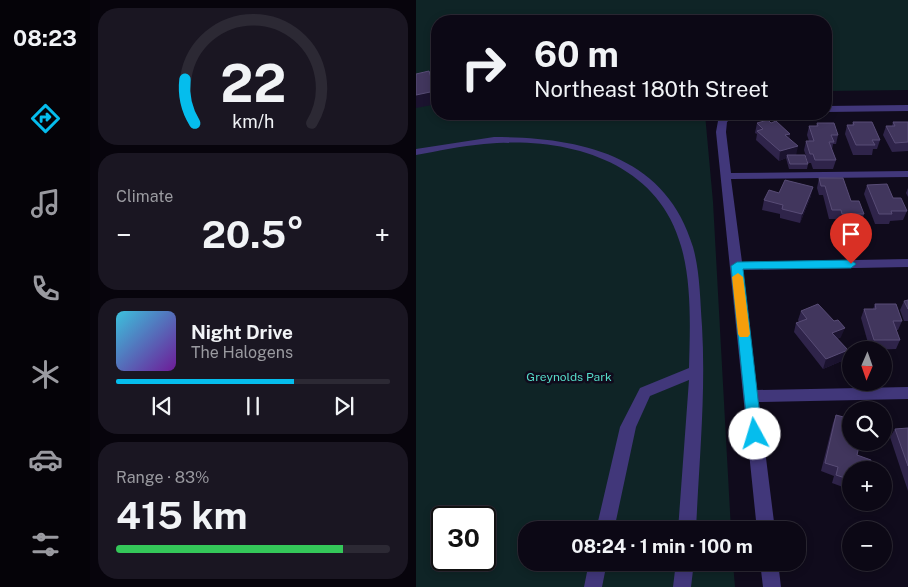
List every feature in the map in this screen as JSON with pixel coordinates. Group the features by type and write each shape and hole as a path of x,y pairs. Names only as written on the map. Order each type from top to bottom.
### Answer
{"street":[{"path":"832,109 908,108"},
{"path":"726,120 721,126 721,132 765,521"},
{"path":"416,152 492,140 546,141 607,154 653,185 674,214 685,238 692,266 697,354 688,521"},
{"path":"726,176 908,174"},
{"path":"737,266 908,263"},
{"path":"608,521 628,427 645,392 696,370"},
{"path":"751,396 908,393"},
{"path":"593,587 596,571"},
{"path":"682,587 684,571"},
{"path":"771,571 772,587"}],"green space":[{"name":"Greynolds Park","path":"416,0 908,0 908,90 832,91 832,15 431,15 431,120 706,120 713,202 731,521 518,521 518,571 734,571 735,587 416,587"}],"building":[{"path":"429,71 431,92 416,95 416,74"},
{"path":"768,120 771,123 776,121 790,134 785,135 798,146 780,151 757,131 763,129 757,123"},
{"path":"853,122 872,122 880,140 872,140 875,145 856,145 847,125 854,125"},
{"path":"893,122 908,122 908,142 895,143 886,126 895,126"},
{"path":"817,123 834,123 838,135 831,135 834,142 829,142 836,160 815,160 813,154 810,154 806,141 814,141 809,126 818,126"},
{"path":"787,155 805,155 808,164 790,164"},
{"path":"819,178 843,178 851,201 859,201 864,214 842,214 841,210 832,210 825,186 821,186"},
{"path":"785,180 813,187 802,214 782,209 783,205 764,200 769,190 779,193"},
{"path":"887,184 893,198 901,198 907,211 891,211 892,214 879,214 867,185"},
{"path":"908,300 908,309 904,301"},
{"path":"818,304 834,321 838,320 845,328 832,333 842,344 842,352 826,359 796,323 807,319 801,311"},
{"path":"875,304 896,304 902,321 893,321 900,340 874,340 864,309 876,309"},
{"path":"836,415 842,417 842,451 858,451 857,455 871,461 842,461 842,477 836,475 838,467 825,463"},
{"path":"908,428 908,466 895,429"}],"slow traffic":[{"path":"738,277 744,334"}],"route":[{"path":"755,434 737,266 851,264"}]}
